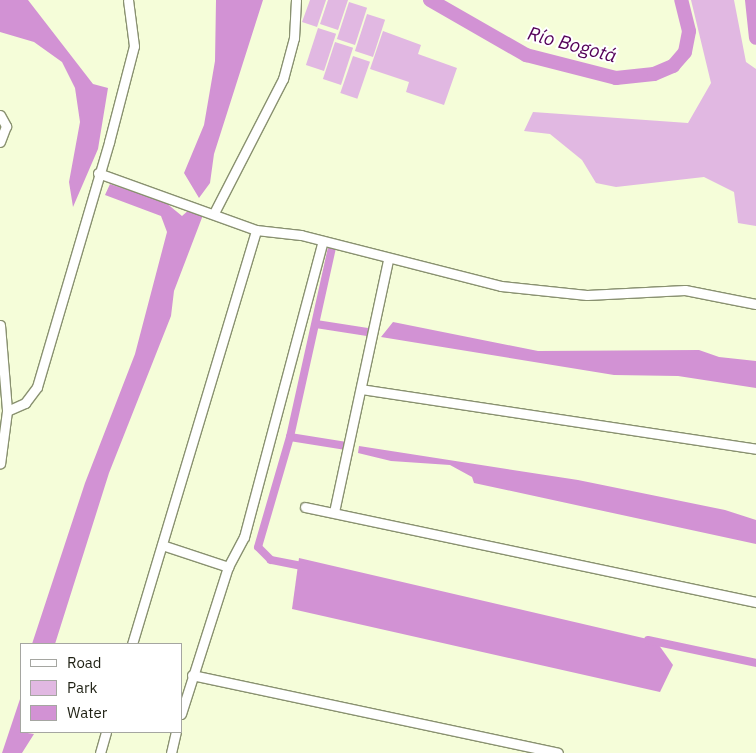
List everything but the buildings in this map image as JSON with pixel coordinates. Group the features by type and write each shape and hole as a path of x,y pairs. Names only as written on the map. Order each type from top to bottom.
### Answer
{"street":[{"path":"7,411 25,403 37,386 134,46 128,0"},
{"path":"214,213 283,79 294,38 296,0"},
{"path":"0,115 6,126 0,142"},
{"path":"98,173 214,213 256,230 323,241 388,260 540,292 597,295 665,289 756,304"},
{"path":"132,643 256,230"},
{"path":"182,710 228,567 244,537 323,241"},
{"path":"334,512 388,260"},
{"path":"0,325 7,411 0,464"},
{"path":"361,388 756,449"},
{"path":"305,507 756,602"},
{"path":"162,545 228,567"},
{"path":"192,675 558,753"},
{"path":"100,753 106,733"},
{"path":"171,753 176,733"}],"green space":[{"path":"310,0 326,0 317,27 302,22"},
{"path":"328,0 348,0 338,30 320,24"},
{"path":"691,0 734,0 746,62 756,69 756,226 738,223 734,192 704,177 616,187 596,183 582,160 550,134 524,131 533,112 688,123 711,83"},
{"path":"349,2 367,8 355,45 337,39"},
{"path":"367,14 385,20 373,57 355,51"},
{"path":"318,28 336,34 324,71 306,65"},
{"path":"383,31 421,45 418,54 457,68 444,105 406,92 409,82 370,69"},
{"path":"335,42 353,48 341,85 323,79"},
{"path":"353,56 370,62 357,99 340,93"}],"water":[{"path":"0,0 28,0 93,84 108,88 98,149 73,207 69,182 80,122 75,88 62,62 34,42 0,32"},
{"path":"216,0 263,0 214,154 210,183 199,198 184,173 204,125 215,61"},
{"path":"110,184 165,202 182,216 190,209 203,215 174,291 171,316 109,473 55,643 32,643 85,483 135,354 167,232 161,216 105,195"},
{"path":"393,322 538,351 699,350 719,357 756,361 756,388 678,376 614,375 381,337"},
{"path":"359,446 578,480 725,510 756,520 756,544 474,483 472,477 450,465 391,461 358,453"},
{"path":"299,558 656,641 673,665 660,692 292,609"},
{"path":"20,699 20,733 34,734 22,753 2,753"}],"waterway":[{"name":"Río Bogotá","path":"430,0 526,55 616,78 654,74 673,66 685,52 689,31 681,0"},
{"name":"Río Bogotá","path":"752,0 756,38"},
{"path":"307,567 271,560 258,547 290,437 332,248"},
{"path":"316,324 367,332"},
{"path":"290,437 346,446"},
{"path":"648,640 756,663"}]}
